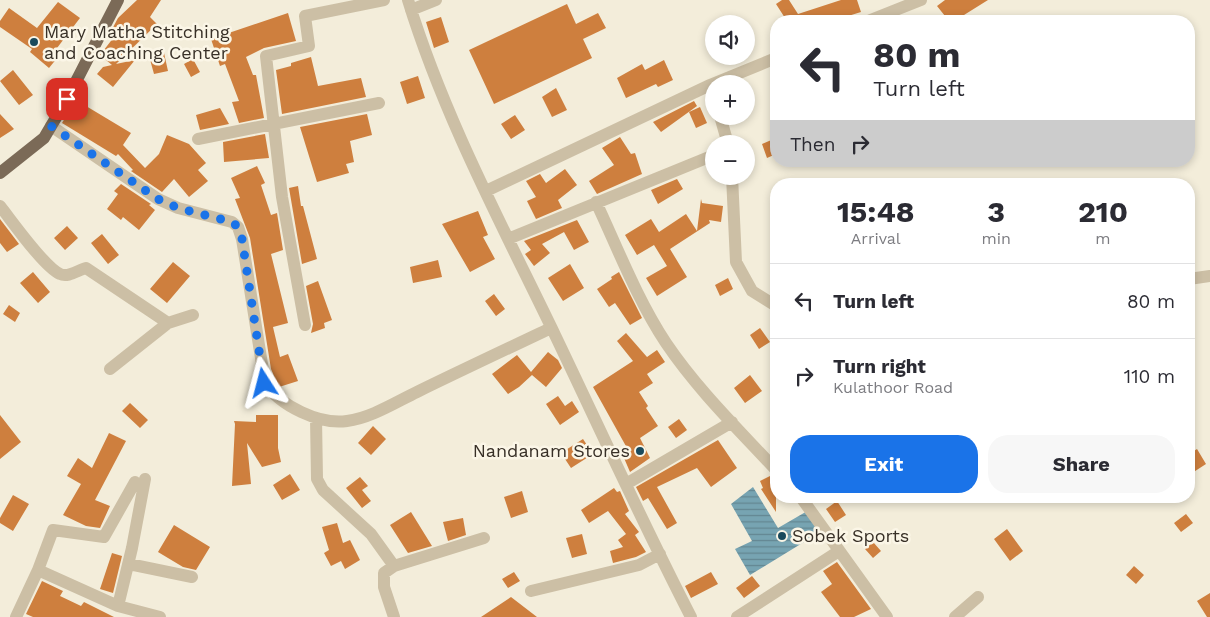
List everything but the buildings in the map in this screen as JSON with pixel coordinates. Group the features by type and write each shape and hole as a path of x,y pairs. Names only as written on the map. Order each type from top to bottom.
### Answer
{"main road":[{"path":"0,173 34,148 44,138 118,0"}],"street":[{"path":"305,325 282,197 266,56 309,46 305,16 384,0"},
{"path":"436,0 410,5 437,85 600,434 691,617"},
{"path":"883,15 921,0"},
{"path":"742,75 770,61"},
{"path":"486,191 705,93"},
{"path":"198,139 379,103"},
{"path":"51,126 158,199 178,208 232,222 238,227 242,239 264,383 272,395 316,418 331,422 349,422 379,410 551,328"},
{"path":"508,239 705,159"},
{"path":"732,185 736,262 752,291 770,302"},
{"path":"596,202 643,305 666,343 698,385 770,463"},
{"path":"0,206 46,262 60,274 70,275 86,268 168,322"},
{"path":"1195,280 1210,276"},
{"path":"110,370 168,322 193,315"},
{"path":"316,418 316,479 322,490 371,534 394,566"},
{"path":"626,484 732,422"},
{"path":"16,617 38,570 53,530 104,537 140,480 129,564 118,606"},
{"path":"805,503 888,617"},
{"path":"394,617 382,577 384,573 394,566 484,538"},
{"path":"737,617 839,551"},
{"path":"531,591 639,565 660,554"},
{"path":"129,564 192,577"},
{"path":"38,570 118,606 160,617"},
{"path":"955,617 978,597"}],"water":[{"name":"Sobek Sports","path":"753,487 778,528 809,510 822,531 750,575 735,549 752,541 731,504"}],"place":[{"name":"Mary Matha Stitching and Coaching Center","path":"34,42"},
{"name":"Nandanam Stores","path":"640,451"},
{"name":"Sobek Sports","path":"782,536"}],"route":[{"path":"67,99 51,126 158,199 178,208 232,222 238,227 242,239 264,383"}]}
